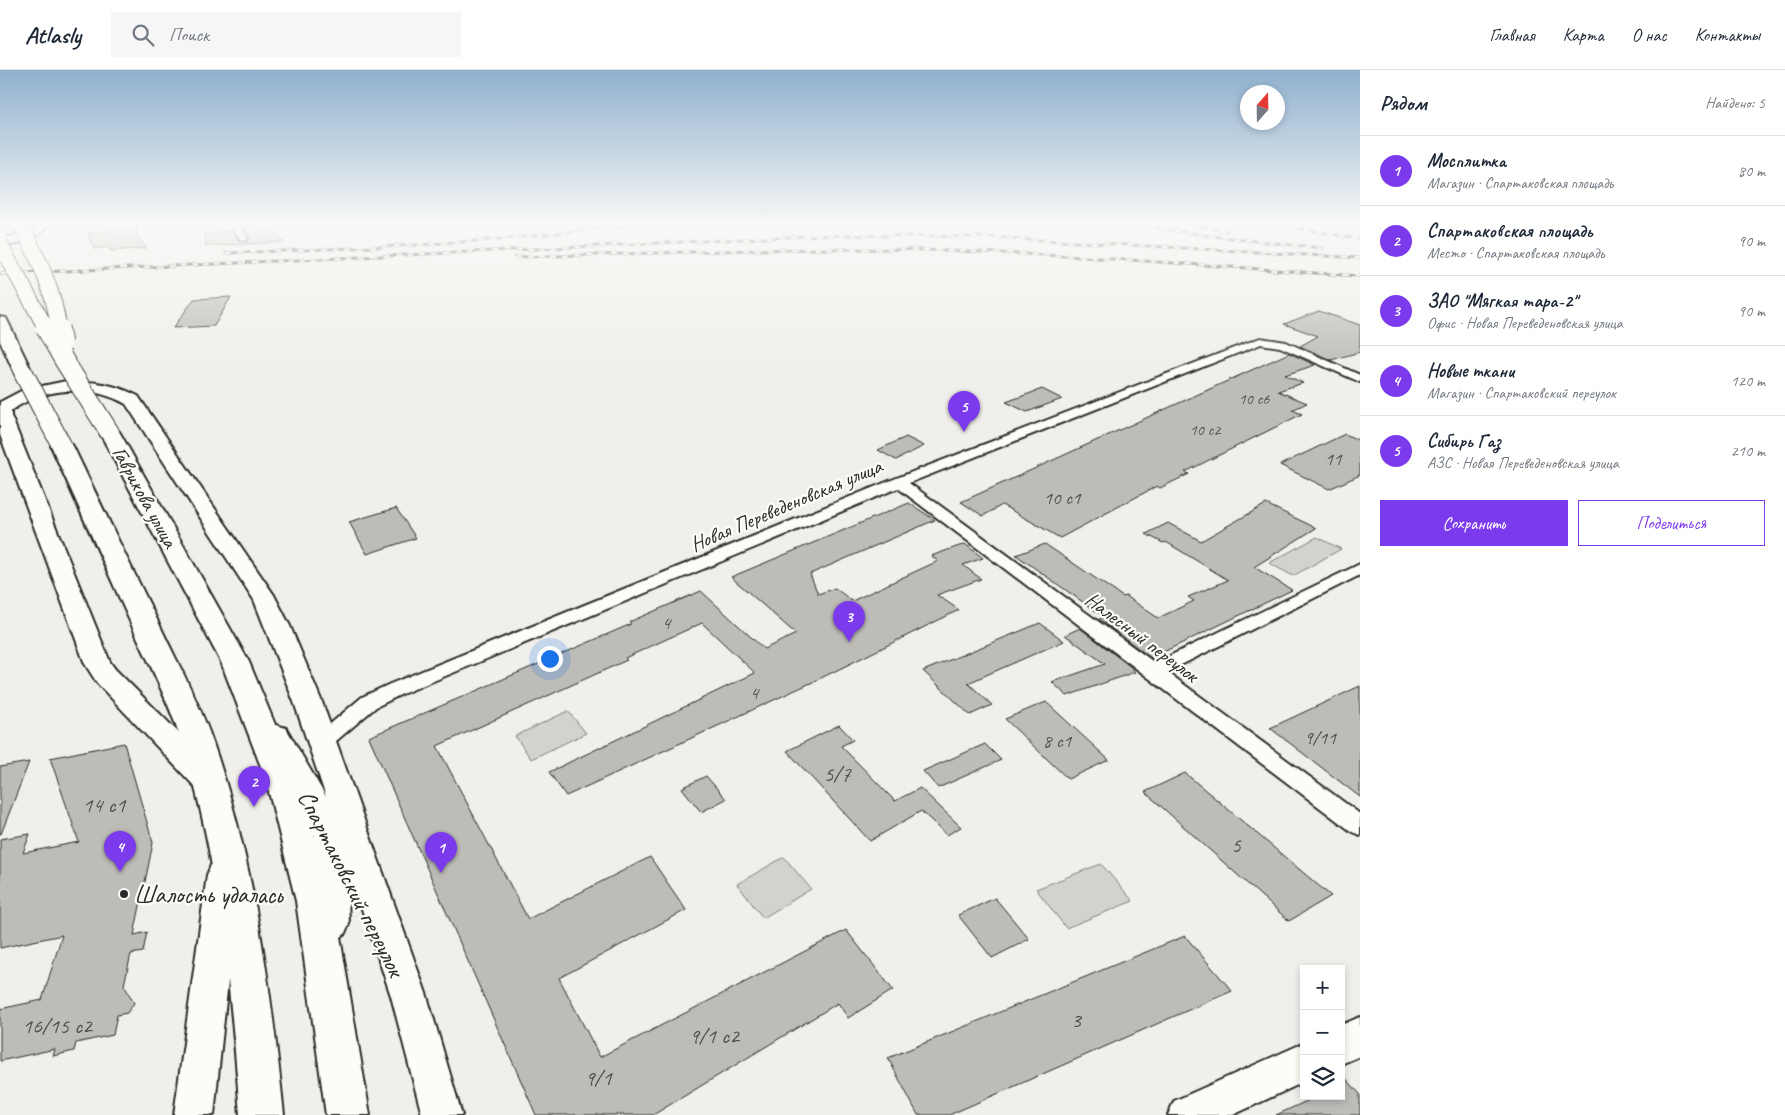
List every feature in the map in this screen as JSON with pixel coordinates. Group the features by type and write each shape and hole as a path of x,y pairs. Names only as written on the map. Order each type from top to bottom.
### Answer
{"main road":[{"name":"Гаврикова улица","path":"16,274 65,362 110,433 235,662 275,760 315,901 348,1115"},
{"path":"46,274 56,306 65,362"},
{"path":"0,322 24,374 62,446 176,688 196,738 216,806 226,854 254,1023 262,1115"},
{"path":"0,346 24,374"}],"street":[{"name":"Новая Переведеновская улица","path":"325,752 369,702 396,689 899,482 1260,341 1282,344 1360,379"},
{"path":"1,406 2,410 8,404 20,398 50,389 78,386 103,387 118,392 132,400 266,600 278,626 325,752 409,996"},
{"path":"1,406 98,664 106,676 210,784"},
{"name":"Налесный переулок","path":"899,482 1360,826"},
{"path":"1152,672 1360,569"},
{"name":"Спартаковский переулок","path":"235,662 368,902 409,996 442,1115"},
{"path":"325,752 330,834 335,1026"},
{"path":"194,1115 226,854"},
{"path":"1345,1043 1360,1036"},
{"path":"1188,1115 1300,1064"}],"shaded area":[{"path":"1317,537 1341,549 1293,576 1269,563"},
{"path":"568,711 586,733 531,759 515,736"},
{"path":"784,857 811,889 763,918 737,884"},
{"path":"1101,864 1133,901 1066,928 1036,889"}],"building":[{"path":"231,297 214,326 173,328 194,299"},
{"path":"1319,311 1360,325 1360,352 1331,360 1300,346 1318,336 1284,324"},
{"path":"1289,353 1315,365 1285,375 1303,383 1278,391 1307,403 1292,410 1302,414 1185,472 1189,474 1160,488 1157,486 1060,538 1002,505 983,516 961,502"},
{"path":"1042,389 1062,399 1027,412 1006,402"},
{"path":"1345,434 1360,441 1360,475 1329,489 1280,465"},
{"path":"906,437 924,446 896,460 878,450"},
{"path":"909,503 935,520 810,574 818,594 835,588 852,601 938,561 931,556 965,544 983,558 963,565 981,579 937,595 959,610 815,681 566,796 549,772 755,673 702,623 625,658 627,660 437,746 528,919 650,857 686,910 559,978 600,1057 846,930 893,990 848,1018 838,1003 653,1115 536,1115 369,737 631,624 629,622 701,591 764,649 796,634 731,577"},
{"path":"1266,504 1316,528 1254,567 1292,590 1151,658 1099,619 1104,617 1016,555 1045,544 1123,597 1126,596 1158,618 1194,601 1188,597 1228,580 1166,542 1163,543 1146,534 1168,523 1201,541"},
{"path":"396,508 416,538 367,554 349,522"},
{"path":"1040,623 1064,641 968,683 992,705 970,715 923,671"},
{"path":"1080,628 1135,672 1067,696 1052,682 1105,664 1065,635"},
{"path":"1360,686 1360,797 1270,728"},
{"path":"1046,702 1109,760 1068,779 1005,719"},
{"path":"839,725 853,740 841,746 895,801 920,788 961,827 947,835 921,811 870,841 787,751"},
{"path":"124,743 153,843 134,935 147,932 143,952 131,954 124,985 134,1003 127,1013 117,1015 113,1035 76,1043 74,1051 53,1056 55,1049 0,1061 0,1009 42,1000 62,935 0,948 0,839 30,834 23,853 79,842 50,758"},
{"path":"985,744 1001,760 938,788 923,771"},
{"path":"29,762 1,834 0,834 0,767"},
{"path":"1185,773 1331,896 1289,921 1145,792"},
{"path":"706,776 726,799 701,812 682,788"},
{"path":"995,898 1029,939 992,958 958,915"},
{"path":"1185,936 1232,991 949,1115 918,1115 888,1058"},
{"path":"1345,1077 1360,1094 1360,1115 1276,1115 1309,1100 1345,1100"}],"railway":[{"path":"0,274 5,274"},
{"path":"1328,274 1360,276"}],"place":[{"name":"Сибирь Газ","path":"964,432"},
{"name":"ЗАО \"Мягкая тара-2\"","path":"849,642"},
{"name":"Спартаковская площадь","path":"254,807"},
{"name":"Новые ткани","path":"120,872"},
{"name":"Мосплитка","path":"441,873"},
{"name":"Шалость удалась","path":"124,894"}]}
